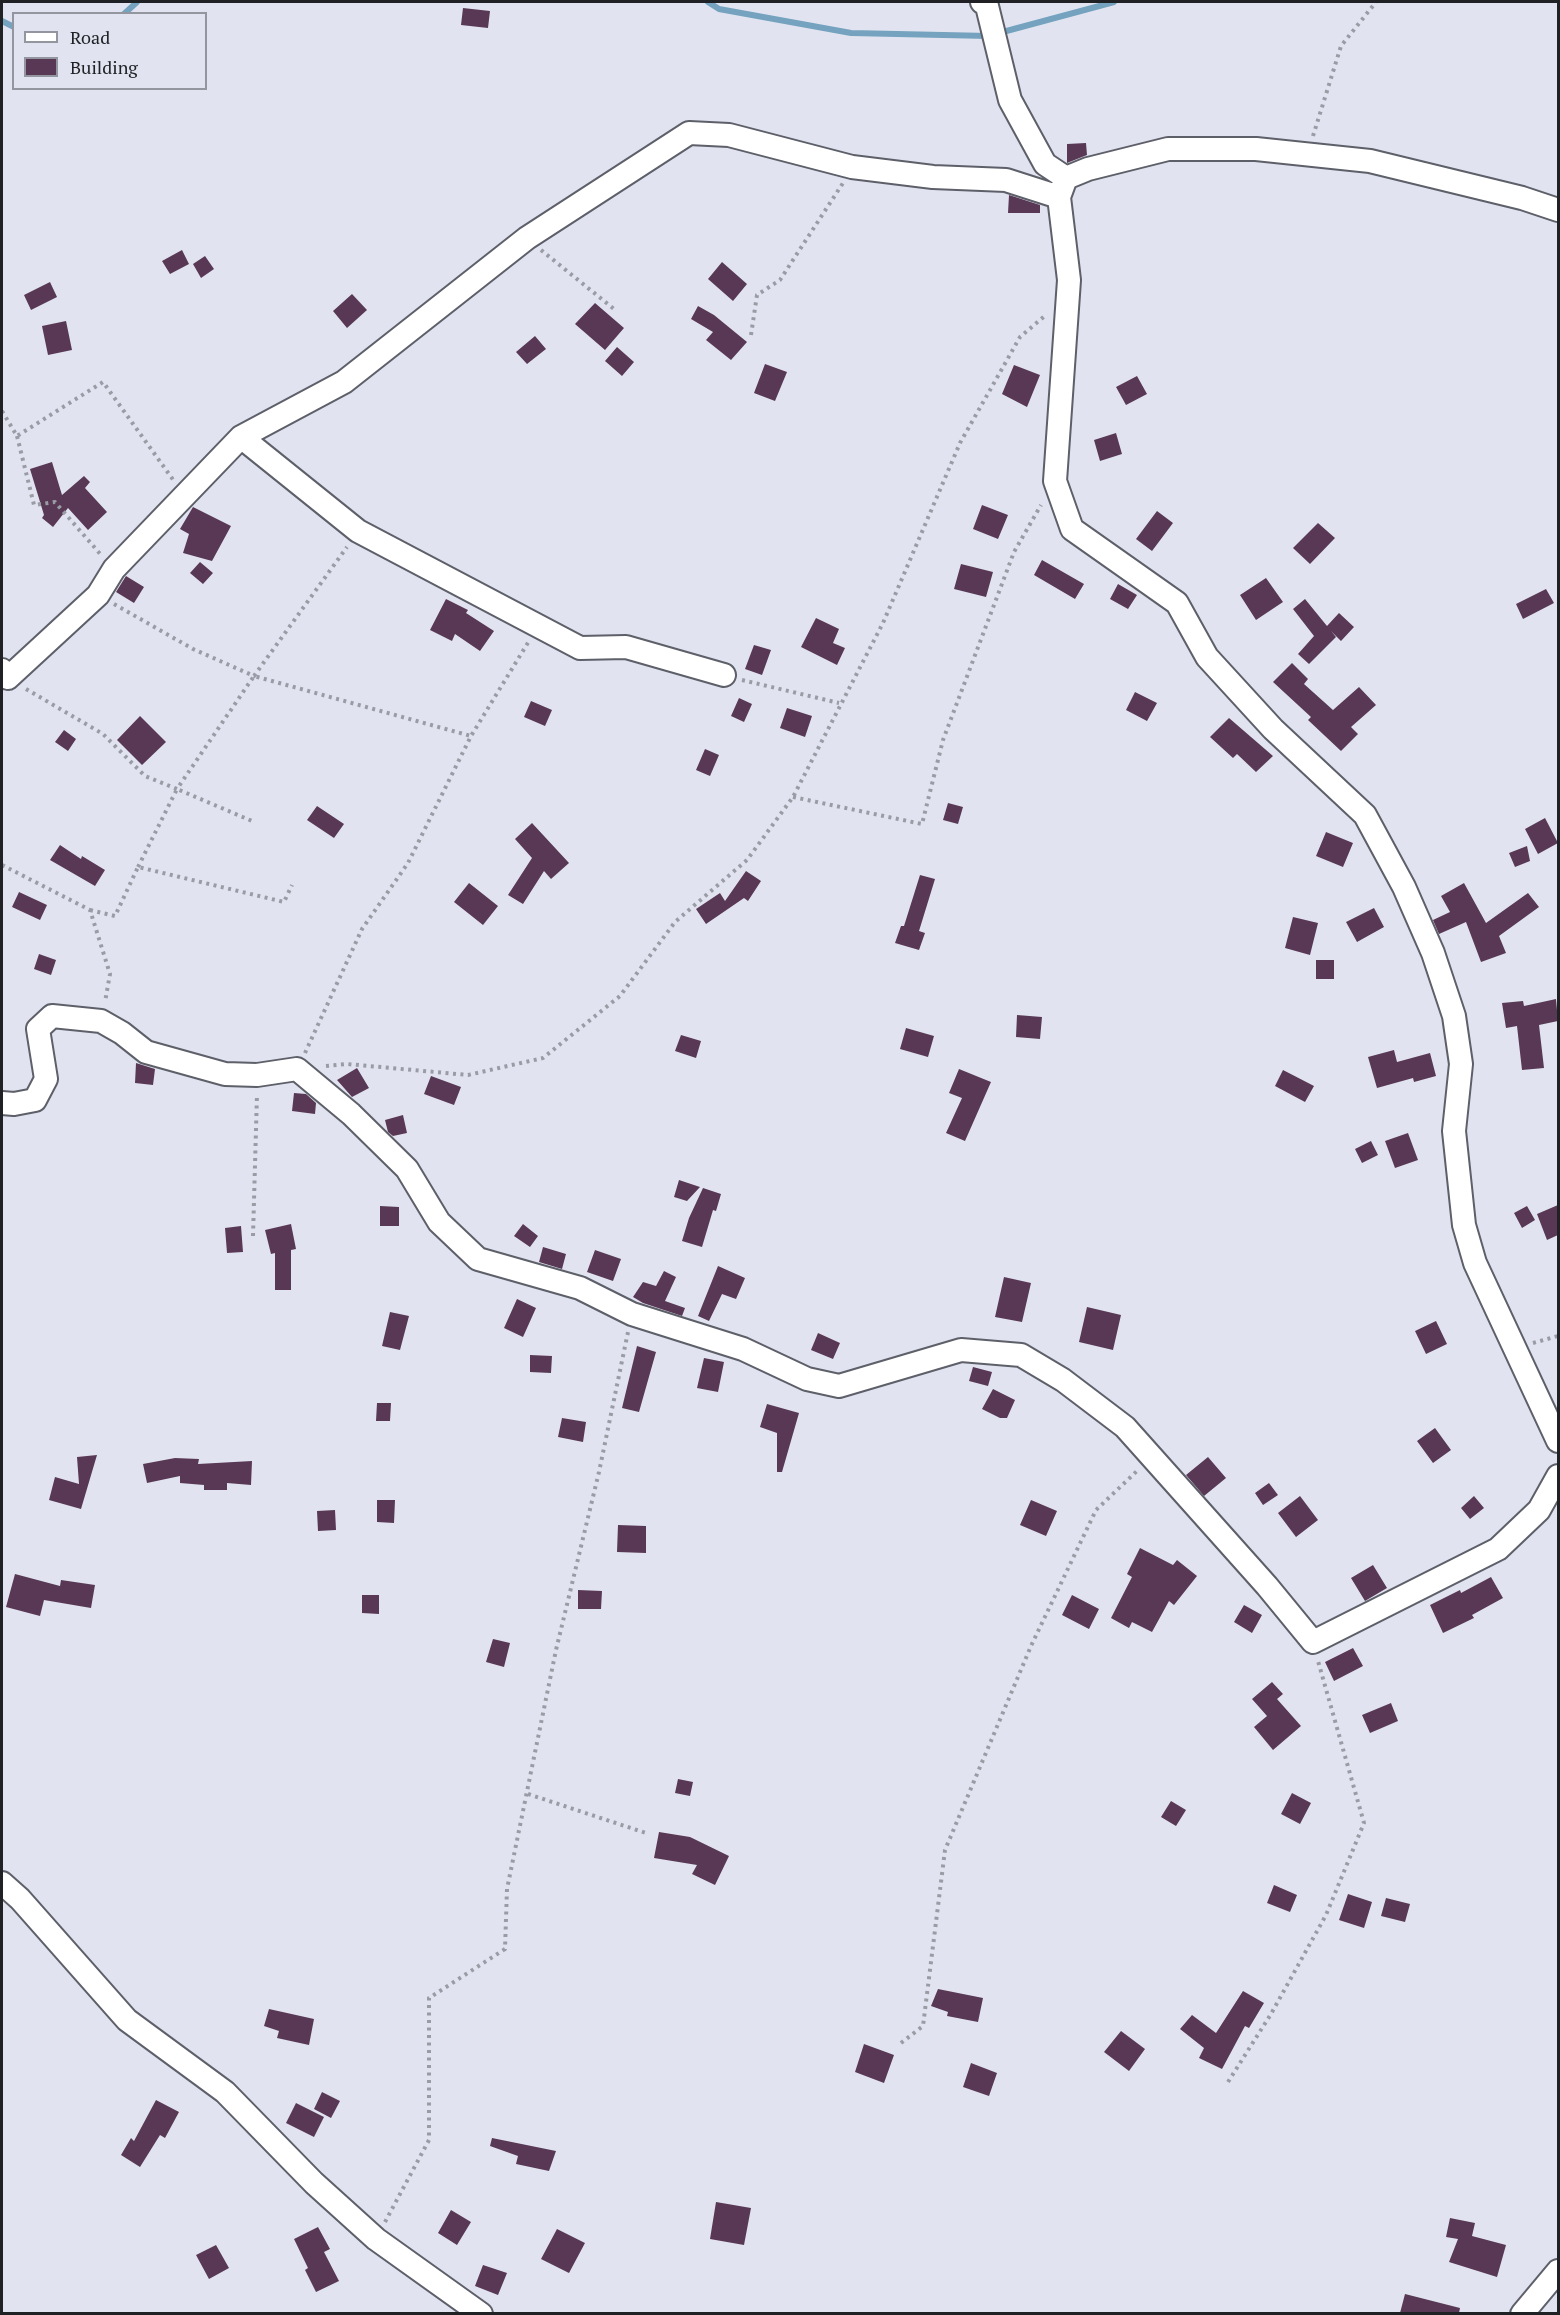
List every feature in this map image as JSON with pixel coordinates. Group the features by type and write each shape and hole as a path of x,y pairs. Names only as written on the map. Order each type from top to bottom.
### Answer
{"street":[{"path":"986,6 1010,100 1045,164 1062,187 1069,280 1055,481 1072,529 1177,603 1207,657 1273,729 1365,815 1404,887 1433,953 1454,1016 1461,1064 1454,1131 1464,1225 1475,1263 1558,1441"},
{"path":"5,674 98,595 114,569 183,494 241,437 344,382 527,238 689,133 729,135 852,167 933,177 1006,180 1062,187 1088,169 1168,149 1256,149 1370,160 1558,210"},
{"path":"241,437 358,531 580,648 626,647 724,675"},
{"path":"2,1103 14,1104 35,1100 46,1079 38,1029 52,1016 101,1021 122,1033 146,1052 225,1074 257,1075 297,1069 351,1114 407,1169 439,1222 478,1259 580,1288 632,1314 743,1348 807,1378 839,1386 961,1350 1021,1355 1063,1380 1125,1428 1267,1586 1313,1642 1498,1549 1539,1510 1558,1476"},
{"path":"2,1883 20,1899 127,2020 225,2092 314,2183 376,2239 481,2313"},
{"path":"1522,2313 1558,2271"}],"path":[{"path":"1307,154 1341,46 1376,2"},
{"path":"751,335 757,295 780,280 852,167"},
{"path":"527,238 614,309"},
{"path":"297,1069 347,1064 468,1074 543,1058 620,996 675,922 747,860 793,797 839,703 883,623 960,443 1020,337 1048,313 1067,305"},
{"path":"17,436 103,382 183,494"},
{"path":"2,411 17,436 34,505 55,502 114,569"},
{"path":"793,797 922,824 943,741 1014,552 1055,481"},
{"path":"2,865 90,910 115,916 177,789 254,676 358,531"},
{"path":"98,595 193,649 254,676 471,736"},
{"path":"297,1069 362,929 408,863 471,736 538,626"},
{"path":"5,674 103,734 145,776 252,821"},
{"path":"724,675 839,703"},
{"path":"138,867 284,902 292,885"},
{"path":"90,910 110,974 101,1021"},
{"path":"253,1236 257,1075"},
{"path":"376,2239 429,2140 429,1998 505,1949 507,1889 556,1650 599,1472 632,1314"},
{"path":"901,2043 923,2026 945,1850 1027,1656 1096,1510 1152,1458"},
{"path":"1228,2082 1271,2014 1326,1915 1364,1823 1313,1642"},
{"path":"528,1794 649,1834"}],"building":[{"path":"463,8 490,11 488,28 461,25"},
{"path":"1086,143 1087,155 1067,163 1067,144"},
{"path":"1009,195 1040,205 1040,213 1008,213"},
{"path":"182,250 189,264 170,274 162,261"},
{"path":"205,256 214,269 201,278 193,264"},
{"path":"722,262 747,284 733,301 708,279"},
{"path":"50,282 57,297 31,310 24,295"},
{"path":"352,294 367,310 347,328 333,311"},
{"path":"595,303 624,328 605,350 575,324"},
{"path":"698,306 714,315 747,342 731,360 706,340 713,332 691,319"},
{"path":"66,321 72,350 48,355 42,326"},
{"path":"535,336 546,349 527,364 516,352"},
{"path":"617,347 634,362 622,376 605,361"},
{"path":"765,364 787,372 775,401 754,393"},
{"path":"1014,365 1040,375 1027,407 1002,394"},
{"path":"1137,376 1147,394 1126,405 1116,387"},
{"path":"1116,433 1122,454 1100,461 1094,440"},
{"path":"52,462 62,495 84,476 90,482 85,488 107,512 88,530 68,508 53,527 42,518 44,515 30,469"},
{"path":"982,505 1008,515 998,539 973,529"},
{"path":"193,507 231,526 212,561 183,553 189,534 180,529"},
{"path":"1157,511 1173,523 1152,551 1136,539"},
{"path":"1318,523 1335,538 1310,564 1293,548"},
{"path":"1042,560 1084,584 1075,599 1034,575"},
{"path":"200,562 213,573 203,584 190,573"},
{"path":"961,564 993,572 986,597 954,589"},
{"path":"126,576 144,587 134,603 116,592"},
{"path":"1266,578 1283,602 1256,620 1240,595"},
{"path":"1118,584 1137,595 1128,609 1110,599"},
{"path":"1546,589 1554,603 1523,619 1516,604"},
{"path":"446,599 468,610 466,613 494,631 480,651 455,634 452,641 430,630"},
{"path":"1305,599 1327,626 1339,613 1354,627 1341,641 1331,631 1336,637 1309,664 1298,654 1314,636 1293,609"},
{"path":"816,618 839,629 833,643 845,648 837,665 801,647"},
{"path":"754,645 771,650 762,675 745,669"},
{"path":"1292,663 1308,679 1304,684 1333,710 1359,687 1376,705 1351,727 1358,734 1341,751 1308,720 1311,717 1273,682"},
{"path":"1135,692 1157,703 1147,721 1126,710"},
{"path":"739,698 752,704 744,722 731,716"},
{"path":"531,701 552,710 545,726 524,717"},
{"path":"787,708 812,716 805,737 780,728"},
{"path":"140,716 166,742 142,765 117,740"},
{"path":"1229,718 1273,756 1256,772 1237,754 1233,758 1210,737"},
{"path":"64,730 76,739 68,751 55,742"},
{"path":"705,749 719,755 710,776 696,770"},
{"path":"948,803 963,807 958,824 943,820"},
{"path":"317,806 344,824 334,838 307,820"},
{"path":"1545,818 1558,843 1538,854 1525,829"},
{"path":"532,823 569,863 551,879 544,871 523,904 508,895 532,858 515,839"},
{"path":"1326,832 1353,843 1343,867 1316,856"},
{"path":"60,845 81,859 82,856 105,870 95,886 50,860"},
{"path":"1527,846 1530,861 1515,867 1509,853"},
{"path":"746,871 761,881 748,901 744,898 706,924 696,909 720,893 725,901"},
{"path":"920,875 935,879 919,931 925,933 919,950 895,943 901,926 904,926"},
{"path":"469,883 498,906 483,925 454,902"},
{"path":"1464,883 1486,923 1528,893 1539,907 1499,936 1506,953 1481,962 1466,922 1439,934 1433,920 1450,912 1441,896"},
{"path":"19,892 47,905 40,920 12,907"},
{"path":"1374,908 1384,927 1357,942 1346,922"},
{"path":"1293,917 1318,923 1310,955 1285,948"},
{"path":"39,954 56,960 51,975 34,969"},
{"path":"1316,960 1334,960 1334,979 1316,979"},
{"path":"1556,999 1558,1021 1539,1025 1544,1068 1522,1070 1517,1026 1506,1028 1502,1003 1523,1001 1524,1006"},
{"path":"1017,1015 1042,1017 1040,1039 1016,1037"},
{"path":"906,1028 934,1036 928,1057 900,1049"},
{"path":"681,1035 701,1041 696,1058 675,1051"},
{"path":"1394,1050 1397,1062 1430,1053 1436,1076 1414,1082 1413,1078 1377,1088 1368,1057"},
{"path":"136,1063 155,1069 153,1085 135,1083"},
{"path":"357,1068 369,1088 352,1097 337,1080"},
{"path":"959,1069 991,1082 965,1141 946,1133 962,1098 949,1093"},
{"path":"1283,1070 1314,1086 1305,1102 1275,1086"},
{"path":"431,1076 461,1087 454,1105 424,1094"},
{"path":"294,1093 306,1094 316,1103 315,1114 292,1111"},
{"path":"403,1115 407,1133 393,1136 388,1132 385,1120"},
{"path":"1408,1133 1418,1160 1395,1168 1385,1141"},
{"path":"1371,1141 1378,1155 1362,1163 1355,1149"},
{"path":"679,1180 700,1187 687,1201 674,1197"},
{"path":"703,1188 721,1194 716,1211 713,1210 702,1247 682,1241 689,1218"},
{"path":"1558,1205 1558,1235 1547,1240 1537,1214"},
{"path":"380,1206 399,1207 399,1226 380,1226"},
{"path":"1527,1206 1535,1220 1522,1228 1514,1213"},
{"path":"291,1224 296,1249 291,1250 291,1290 275,1290 275,1253 271,1254 265,1230"},
{"path":"523,1224 538,1236 530,1247 514,1236"},
{"path":"241,1226 243,1252 227,1253 225,1228"},
{"path":"543,1247 566,1254 562,1269 539,1262"},
{"path":"595,1250 621,1259 613,1281 587,1272"},
{"path":"718,1266 745,1278 736,1299 722,1294 709,1321 698,1316"},
{"path":"664,1271 676,1277 665,1301 685,1308 682,1316 643,1303 633,1297 643,1282 656,1286"},
{"path":"1004,1277 1031,1283 1022,1322 995,1317"},
{"path":"517,1299 536,1308 523,1337 504,1328"},
{"path":"1087,1307 1121,1315 1113,1350 1079,1342"},
{"path":"390,1312 409,1316 400,1350 382,1346"},
{"path":"1436,1321 1447,1344 1426,1354 1415,1331"},
{"path":"818,1333 840,1343 833,1359 811,1350"},
{"path":"637,1346 656,1352 639,1412 622,1408"},
{"path":"530,1355 552,1356 551,1373 530,1372"},
{"path":"704,1358 724,1362 718,1392 697,1388"},
{"path":"973,1367 992,1372 988,1386 969,1381"},
{"path":"993,1389 1015,1400 1007,1418 1000,1418 982,1409"},
{"path":"377,1403 391,1403 390,1421 376,1421"},
{"path":"767,1404 799,1413 782,1472 777,1472 777,1433 760,1427"},
{"path":"562,1418 586,1422 583,1442 558,1437"},
{"path":"1435,1428 1451,1450 1433,1463 1417,1441"},
{"path":"97,1455 81,1509 49,1500 55,1477 79,1484 77,1457"},
{"path":"1208,1457 1226,1478 1204,1496 1186,1475"},
{"path":"175,1458 199,1459 198,1464 252,1461 251,1485 227,1483 227,1490 204,1490 204,1485 180,1483 180,1476 147,1483 143,1464"},
{"path":"1269,1483 1278,1495 1263,1505 1255,1493"},
{"path":"1300,1496 1318,1520 1296,1537 1278,1513"},
{"path":"1474,1496 1484,1508 1470,1519 1461,1508"},
{"path":"377,1500 395,1500 394,1523 377,1522"},
{"path":"1031,1500 1057,1511 1046,1536 1020,1525"},
{"path":"335,1510 336,1530 318,1531 317,1511"},
{"path":"618,1525 646,1526 646,1553 617,1552"},
{"path":"1140,1548 1173,1565 1177,1560 1197,1576 1174,1605 1169,1601 1152,1632 1132,1622 1129,1628 1111,1618 1132,1577 1127,1574"},
{"path":"1373,1565 1387,1588 1365,1601 1351,1578"},
{"path":"15,1574 60,1586 61,1580 95,1585 91,1608 44,1600 40,1616 6,1607"},
{"path":"1491,1577 1503,1598 1472,1615 1474,1618 1443,1633 1430,1605 1460,1590 1461,1593"},
{"path":"578,1590 602,1591 601,1609 578,1609"},
{"path":"362,1595 379,1595 379,1614 362,1613"},
{"path":"1072,1595 1099,1609 1089,1629 1062,1615"},
{"path":"1244,1605 1262,1615 1252,1633 1234,1622"},
{"path":"493,1639 510,1643 504,1667 486,1662"},
{"path":"1353,1648 1363,1666 1334,1681 1325,1662"},
{"path":"1272,1682 1283,1694 1277,1699 1301,1726 1273,1750 1254,1727 1267,1716 1252,1699"},
{"path":"1391,1703 1398,1721 1370,1733 1362,1715"},
{"path":"678,1779 693,1782 690,1796 675,1793"},
{"path":"1292,1793 1311,1803 1300,1824 1281,1814"},
{"path":"1171,1801 1186,1810 1176,1826 1161,1817"},
{"path":"659,1832 690,1837 729,1856 715,1885 692,1874 697,1865 654,1858"},
{"path":"1274,1885 1297,1895 1290,1912 1267,1903"},
{"path":"1348,1894 1372,1902 1364,1928 1339,1920"},
{"path":"1386,1898 1410,1904 1405,1922 1381,1916"},
{"path":"938,1989 983,1998 978,2022 947,2016 948,2012 931,2006"},
{"path":"1243,1991 1264,2003 1249,2028 1245,2026 1222,2069 1199,2058 1204,2048 1180,2029 1192,2015 1216,2033"},
{"path":"269,2009 314,2019 309,2045 277,2038 279,2031 264,2026"},
{"path":"1121,2031 1145,2049 1129,2071 1104,2052"},
{"path":"864,2044 894,2055 884,2083 855,2072"},
{"path":"971,2063 997,2073 989,2096 963,2087"},
{"path":"322,2092 340,2101 331,2118 314,2109"},
{"path":"156,2100 179,2112 165,2138 160,2135 140,2167 121,2155 131,2138 134,2141"},
{"path":"296,2103 324,2117 314,2137 286,2123"},
{"path":"492,2138 556,2151 549,2171 516,2164 518,2156 490,2146"},
{"path":"716,2202 751,2208 744,2245 710,2239"},
{"path":"451,2210 471,2222 457,2245 438,2233"},
{"path":"1450,2218 1475,2223 1472,2236 1506,2245 1497,2277 1449,2262 1458,2239 1446,2237"},
{"path":"318,2227 330,2249 324,2252 339,2281 316,2292 305,2270 308,2268 294,2239"},
{"path":"557,2229 585,2243 569,2273 541,2259"},
{"path":"216,2245 229,2268 209,2279 196,2255"},
{"path":"483,2265 507,2273 498,2295 475,2286"},
{"path":"1405,2294 1460,2308 1459,2313 1400,2313"}],"waterway":[{"path":"126,12 137,2"},
{"path":"708,2 719,9 851,33 989,36"},
{"path":"999,33 1114,2"},
{"path":"2,21 12,26"}]}
